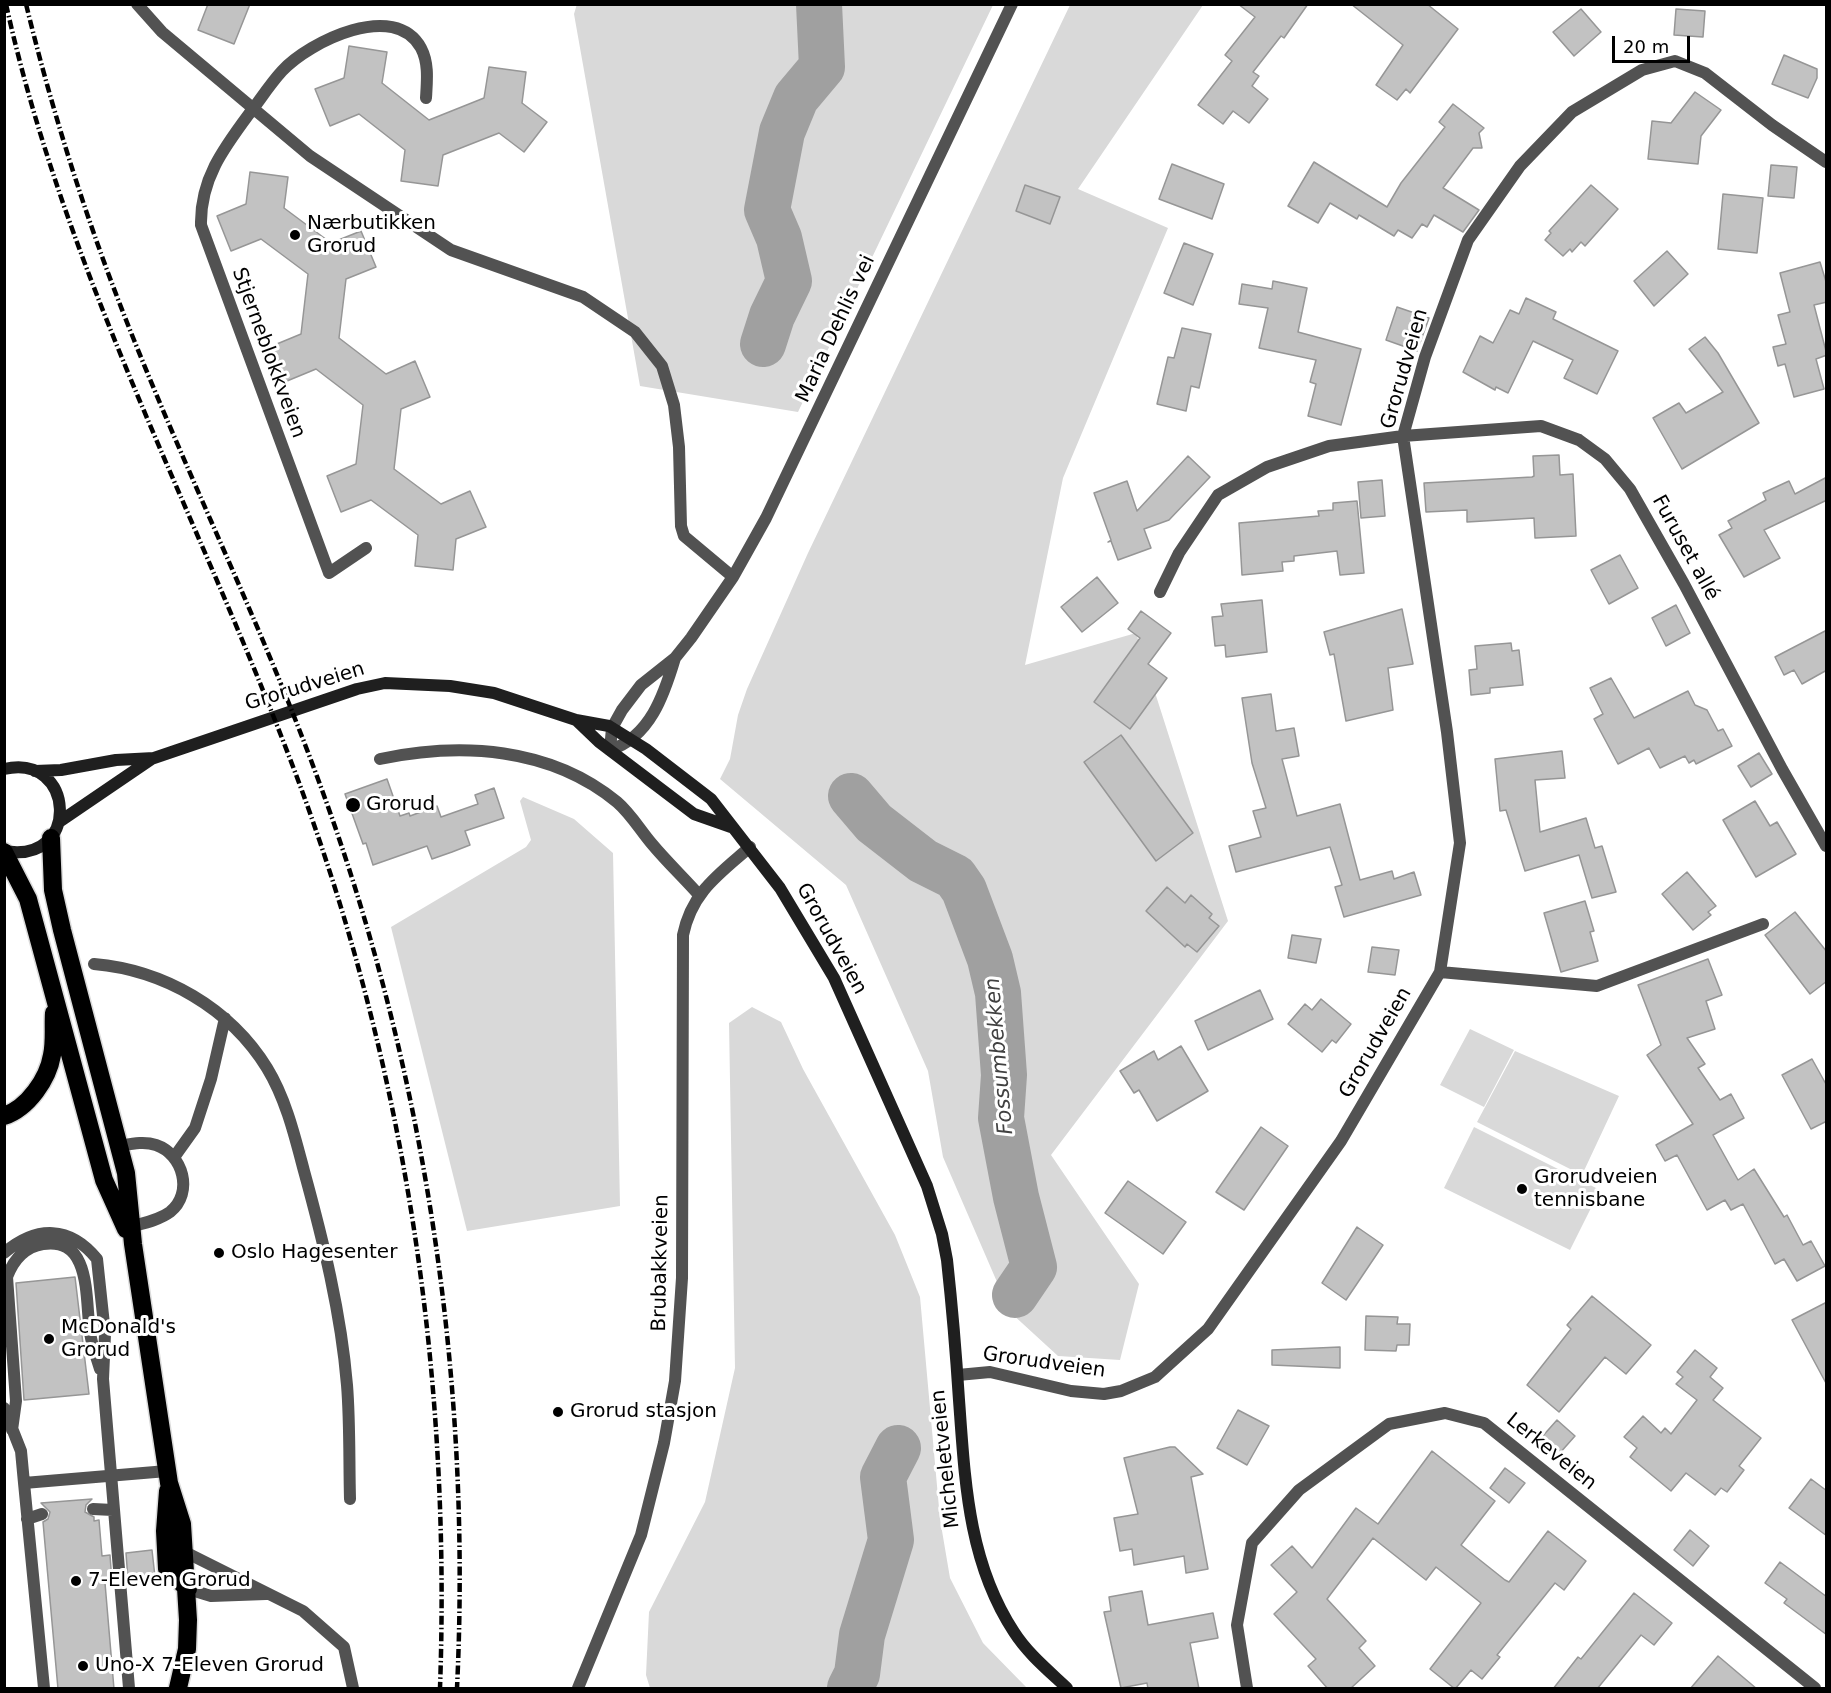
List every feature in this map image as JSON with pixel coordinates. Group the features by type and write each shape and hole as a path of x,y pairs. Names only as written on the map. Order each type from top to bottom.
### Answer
{"highway":[{"path":"55,830 53,890 126,1173 130,1232 168,1477 182,1524 188,1589 187,1649 178,1689"},
{"path":"4,851 27,899 70,1049 104,1180 130,1232"},
{"path":"4,1116 26,1102 47,1069 52,1055 54,999"},
{"path":"168,1477 165,1531 167,1569 188,1589"}],"main road":[{"name":"Grorudveien","path":"5,769 61,770 116,760 154,758 332,696 385,684 450,686 494,693 576,720 612,728 632,739 711,800 731,827 750,847 794,908 834,978 927,1186 947,1260 958,1375"},
{"name":"Grorudveien","path":"576,720 610,750 694,814 731,827"},
{"name":"Grorudveien","path":"4,851 29,851 154,758"},
{"path":"35,771 48,779 57,792 61,807 55,830"},
{"name":"Micheletveien","path":"958,1375 969,1518 985,1575 1015,1634 1067,1689"}],"street":[{"path":"137,4 162,32 252,110 310,156 451,250 583,297 635,332 662,366 674,405 679,447 681,526 684,536 703,554 734,577"},
{"name":"Maria Dehlis vei","path":"610,750 612,728 641,685 675,658 734,577 785,482 1012,4"},
{"path":"252,110 283,70 313,46 349,29 383,25 405,30 421,46 427,63 426,98"},
{"name":"Grorudveien","path":"958,1375 990,1372 1071,1391 1104,1394 1120,1391 1155,1377 1208,1329 1341,1141 1440,972 1460,843 1447,732 1403,436 1425,357 1468,240 1520,166 1572,112 1642,70 1675,61 1705,73 1772,125 1827,162"},
{"name":"Stjerneblokkveien","path":"252,110 220,154 206,183 200,204 201,225 329,573 366,548"},
{"name":"Furuset allé","path":"1160,592 1179,553 1218,495 1267,467 1329,446 1403,436 1541,426 1579,440 1605,459 1630,489 1684,584 1782,769 1827,846"},
{"name":"Maria Dehlis vei","path":"610,750 632,739 662,700 675,658"},
{"path":"380,759 427,752 482,750 520,756 564,771 618,803 699,895"},
{"name":"Brubakkveien","path":"578,1689 641,1535 670,1410 682,1298 682,949 686,920 699,895 750,847"},
{"path":"1440,972 1597,986 1763,924"},
{"path":"94,964 142,972 193,995 225,1018 268,1069 290,1120 316,1215 336,1312 347,1384 350,1498"},
{"path":"175,1156 195,1128 212,1079 225,1018"},
{"path":"119,1146 154,1144 175,1156 184,1182 176,1207 168,1214 130,1232"},
{"path":"4,1252 18,1241 35,1233 60,1233 90,1250 98,1259 105,1334 104,1379 113,1510 129,1689"},
{"path":"12,1430 16,1401 7,1277 12,1265 29,1249 42,1244 55,1244 68,1249 80,1259 85,1279 91,1338 104,1379"},
{"path":"4,1408 21,1451 44,1689"},
{"name":"Lerkeveien","path":"1247,1689 1237,1625 1252,1543 1299,1490 1389,1424 1445,1413 1484,1423 1815,1689"},
{"path":"24,1483 111,1476 168,1477"},
{"path":"93,1509 113,1510"},
{"path":"27,1519 42,1514"},
{"path":"185,1552 303,1611 344,1647 353,1689"},
{"path":"188,1589 211,1596 269,1594"}],"shaded area":[{"path":"577,4 993,5 798,412 640,386 574,14"},
{"path":"1070,5 1203,5 1078,189 1168,228 1063,478 1025,665 1136,633 1228,921 1051,1155 1139,1284 1120,1360 1058,1356 1010,1312 943,1157 928,1071 846,885 720,779 730,759 738,715 747,689 808,553"},
{"path":"523,797 574,819 613,853 620,1206 467,1231 391,927 526,847 531,840 520,801"},
{"path":"752,1007 781,1022 803,1069 895,1235 920,1297 940,1519 950,1578 983,1643 1027,1688 650,1688 646,1675 649,1612 705,1502 735,1368 729,1023"},
{"path":"1470,1029 1514,1050 1484,1107 1440,1085"},
{"path":"1515,1051 1619,1096 1582,1175 1477,1122"},
{"name":"Grorudveien tennisbane","path":"1474,1127 1600,1190 1570,1250 1444,1188"}],"building":[{"path":"208,4 250,4 234,44 198,30"},
{"path":"1238,4 1308,4 1284,38 1281,36 1253,72 1259,76 1252,86 1268,99 1249,123 1233,111 1223,124 1198,105 1232,61 1225,55 1255,17"},
{"path":"1351,4 1427,4 1458,29 1410,93 1406,89 1397,100 1376,85 1403,45"},
{"path":"1581,9 1601,32 1574,56 1553,32"},
{"path":"1676,9 1705,11 1703,37 1674,35"},
{"path":"349,46 387,52 382,83 429,120 484,98 489,67 526,72 522,103 547,122 524,152 499,133 443,155 438,186 401,181 405,150 359,114 330,126 315,89 344,78"},
{"path":"1784,55 1817,69 1817,78 1808,98 1772,84"},
{"path":"1695,92 1721,110 1701,136 1698,164 1648,159 1652,121 1671,123"},
{"path":"1453,104 1484,128 1479,133 1482,148 1473,148 1443,188 1479,210 1463,232 1434,215 1427,227 1422,224 1412,238 1398,230 1394,236 1359,215 1357,219 1330,203 1318,223 1288,206 1314,162 1387,207 1401,183 1445,127 1439,122"},
{"path":"1172,164 1224,184 1212,219 1159,199"},
{"path":"1771,165 1797,167 1794,198 1768,196"},
{"path":"250,172 288,177 284,208 331,243 361,231 376,267 346,279 339,338 386,374 415,361 430,397 401,409 394,469 441,504 470,491 486,527 456,539 453,570 415,566 418,535 371,500 341,512 327,476 356,464 363,405 316,369 287,381 272,346 301,334 308,274 261,239 231,251 217,216 246,204"},
{"path":"1025,185 1060,197 1050,224 1016,211"},
{"path":"1591,185 1618,209 1585,246 1581,242 1572,252 1570,249 1563,256 1545,240 1551,233 1549,231"},
{"path":"1723,194 1763,198 1757,253 1718,249"},
{"path":"1184,243 1213,254 1193,305 1164,293"},
{"path":"1667,251 1688,274 1654,306 1634,281"},
{"path":"1820,262 1827,285 1827,302 1814,305 1827,355 1816,359 1824,389 1794,397 1785,364 1778,366 1773,347 1786,344 1778,315 1790,312 1780,273"},
{"path":"1273,281 1307,288 1298,332 1361,349 1341,425 1308,416 1316,384 1310,382 1316,360 1259,348 1268,308 1239,304 1242,284 1272,289"},
{"path":"1526,298 1556,312 1553,319 1618,351 1597,394 1564,378 1573,360 1533,341 1508,393 1496,387 1495,390 1463,372 1480,336 1493,343 1510,310 1519,314"},
{"path":"1397,307 1429,318 1417,351 1386,340"},
{"path":"1182,328 1211,334 1199,388 1191,386 1186,411 1157,404 1168,357 1174,358"},
{"path":"1705,337 1718,353 1759,423 1682,469 1653,418 1679,403 1686,413 1723,392 1689,349"},
{"path":"1559,455 1560,475 1573,474 1576,536 1535,538 1534,518 1467,522 1467,510 1426,512 1424,483 1532,477 1534,476 1533,456"},
{"path":"1188,456 1210,477 1169,520 1144,529 1151,548 1118,560 1111,541 1108,542 1111,540 1094,493 1127,481 1137,511"},
{"path":"1827,477 1827,500 1764,530 1780,558 1744,577 1719,535 1732,528 1728,521 1766,500 1763,493 1789,481 1795,494"},
{"path":"1382,480 1385,516 1361,518 1358,482"},
{"path":"1357,501 1364,573 1340,575 1337,551 1294,556 1294,561 1282,562 1283,571 1242,575 1239,523 1319,516 1318,511 1333,510 1333,503"},
{"path":"1620,555 1638,588 1609,604 1591,570"},
{"path":"1097,577 1118,603 1082,632 1061,607"},
{"path":"1262,600 1267,652 1226,657 1225,645 1215,646 1212,617 1223,616 1221,604"},
{"path":"1676,605 1690,633 1666,646 1652,618"},
{"path":"1402,609 1413,664 1388,668 1393,710 1346,721 1334,654 1330,655 1324,632"},
{"path":"1141,611 1171,633 1148,664 1167,678 1130,729 1094,702 1140,638 1128,629"},
{"path":"1827,630 1827,670 1802,684 1794,670 1784,675 1775,657"},
{"path":"1511,643 1512,651 1519,650 1523,685 1490,688 1490,693 1471,695 1469,670 1477,669 1475,646"},
{"path":"1611,678 1634,718 1688,691 1695,705 1707,710 1718,731 1723,729 1732,746 1696,764 1694,760 1689,763 1685,756 1660,768 1649,748 1618,764 1594,719 1603,714 1590,688"},
{"path":"1271,694 1276,731 1294,728 1299,756 1282,759 1297,816 1340,804 1360,880 1392,871 1394,879 1414,872 1421,895 1344,917 1335,887 1342,885 1330,847 1236,872 1229,846 1261,837 1253,811 1266,808 1252,763 1242,698"},
{"path":"1121,735 1193,833 1156,861 1084,762"},
{"path":"1562,751 1565,778 1535,780 1540,832 1586,818 1595,848 1602,846 1616,892 1592,898 1579,855 1525,871 1506,810 1500,811 1495,759"},
{"path":"1759,753 1772,774 1751,787 1738,766"},
{"path":"387,779 400,816 409,813 410,816 437,806 441,817 478,804 475,795 494,788 504,818 465,831 470,845 452,852 432,859 427,846 373,865 345,794"},
{"path":"1755,801 1770,826 1777,822 1796,854 1756,877 1723,820"},
{"path":"1687,872 1716,906 1708,912 1711,915 1693,930 1662,894"},
{"path":"1167,887 1185,903 1191,895 1212,914 1209,918 1219,926 1197,952 1187,944 1185,947 1146,911"},
{"path":"1585,901 1594,931 1590,932 1598,961 1561,972 1544,913"},
{"path":"1795,912 1827,952 1827,981 1810,994 1765,935"},
{"path":"1292,935 1321,939 1316,963 1288,958"},
{"path":"1372,947 1399,950 1395,975 1368,972"},
{"path":"1708,959 1722,995 1706,1001 1715,1029 1687,1038 1705,1064 1698,1068 1720,1100 1731,1094 1744,1118 1713,1135 1738,1180 1754,1169 1784,1217 1787,1215 1803,1245 1811,1241 1825,1266 1797,1281 1784,1259 1775,1264 1743,1204 1731,1210 1725,1200 1707,1210 1677,1155 1665,1161 1656,1145 1693,1124 1647,1055 1661,1045 1638,985"},
{"path":"1260,990 1273,1019 1208,1050 1195,1021"},
{"path":"1321,999 1351,1024 1336,1043 1332,1040 1322,1052 1288,1024 1305,1004 1312,1010"},
{"path":"1181,1046 1208,1091 1157,1121 1139,1090 1134,1093 1120,1071 1154,1051 1158,1060"},
{"path":"1812,1059 1827,1086 1827,1121 1811,1129 1782,1075"},
{"path":"1261,1127 1288,1146 1244,1210 1216,1192"},
{"path":"1128,1181 1186,1222 1163,1254 1105,1213"},
{"path":"1357,1227 1383,1245 1346,1300 1322,1283"},
{"path":"75,1277 89,1394 24,1400 16,1283"},
{"path":"1592,1296 1651,1345 1626,1374 1605,1357 1559,1412 1527,1385 1571,1329 1567,1325"},
{"path":"1827,1302 1827,1385 1792,1320"},
{"path":"1366,1316 1398,1317 1397,1324 1410,1324 1409,1345 1397,1345 1396,1351 1365,1350"},
{"path":"1340,1347 1340,1368 1272,1365 1272,1350"},
{"path":"1695,1350 1717,1368 1710,1377 1723,1388 1713,1400 1761,1438 1739,1466 1744,1470 1727,1492 1721,1488 1715,1495 1686,1473 1671,1491 1630,1457 1637,1448 1624,1437 1643,1416 1661,1433 1665,1428 1671,1434 1697,1400 1676,1384 1683,1377 1677,1372"},
{"path":"1238,1410 1269,1426 1247,1465 1217,1448"},
{"path":"1557,1420 1575,1436 1559,1454 1541,1438"},
{"path":"1175,1447 1203,1474 1191,1477 1208,1569 1186,1573 1184,1556 1134,1565 1132,1549 1120,1551 1114,1518 1138,1514 1124,1458"},
{"path":"1432,1451 1495,1501 1461,1545 1505,1580 1509,1582 1548,1531 1586,1561 1564,1590 1555,1583 1497,1655 1500,1657 1482,1679 1471,1670 1455,1689 1430,1669 1481,1603 1436,1567 1426,1580 1373,1538 1327,1599 1366,1641 1359,1648 1375,1666 1350,1689 1328,1689 1308,1666 1316,1659 1274,1614 1297,1592 1271,1565 1292,1546 1312,1568 1356,1508 1378,1524"},
{"path":"1505,1468 1525,1483 1509,1503 1490,1488"},
{"path":"1811,1479 1827,1491 1827,1536 1789,1508"},
{"path":"92,1499 86,1505 85,1512 94,1517 94,1521 99,1520 102,1556 110,1555 112,1582 105,1583 114,1689 58,1689 43,1522 48,1519 50,1512 41,1503"},
{"path":"1690,1530 1709,1546 1693,1566 1674,1550"},
{"path":"152,1550 155,1577 128,1580 126,1553"},
{"path":"1780,1562 1827,1597 1827,1635 1784,1603 1787,1599 1765,1583"},
{"path":"1142,1591 1148,1625 1213,1613 1218,1638 1190,1643 1199,1689 1148,1689 1147,1683 1121,1688 1104,1612 1111,1611 1109,1597"},
{"path":"1634,1593 1672,1623 1654,1645 1641,1635 1597,1689 1553,1689 1578,1657 1581,1659"},
{"path":"1718,1656 1757,1689 1690,1689"}],"waterway":[{"name":"Fossumbekken","path":"763,344 772,316 789,281 779,238 767,210 782,132 796,98 822,67 819,4"},
{"name":"Fossumbekken","path":"851,796 874,823 923,861 955,877 964,890 990,959 998,993 1004,1075 1001,1118 1016,1197 1034,1267 1015,1295"},
{"name":"Fossumbekken","path":"850,1688 857,1674 862,1635 891,1540 883,1477 898,1448"}],"railway":[{"path":"6,4 32,105 63,204 138,397 220,587 298,780 336,890 367,1001 393,1113 414,1227 428,1341 438,1456 441,1572 440,1688"},
{"path":"26,4 61,132 102,258 156,394 249,609 315,771 353,881 385,993 412,1107 432,1222 447,1338 456,1455 460,1572 457,1688"}],"place":[{"name":"Nærbutikken Grorud","path":"295,235"},
{"name":"Grorud","path":"353,805"},
{"name":"Grorudveien tennisbane","path":"1522,1189"},
{"name":"Oslo Hagesenter","path":"219,1253"},
{"name":"McDonald's Grorud","path":"49,1339"},
{"name":"Grorud stasjon","path":"558,1412"},
{"name":"7-Eleven Grorud","path":"76,1581"},
{"name":"Uno-X 7-Eleven Grorud","path":"83,1666"}]}
